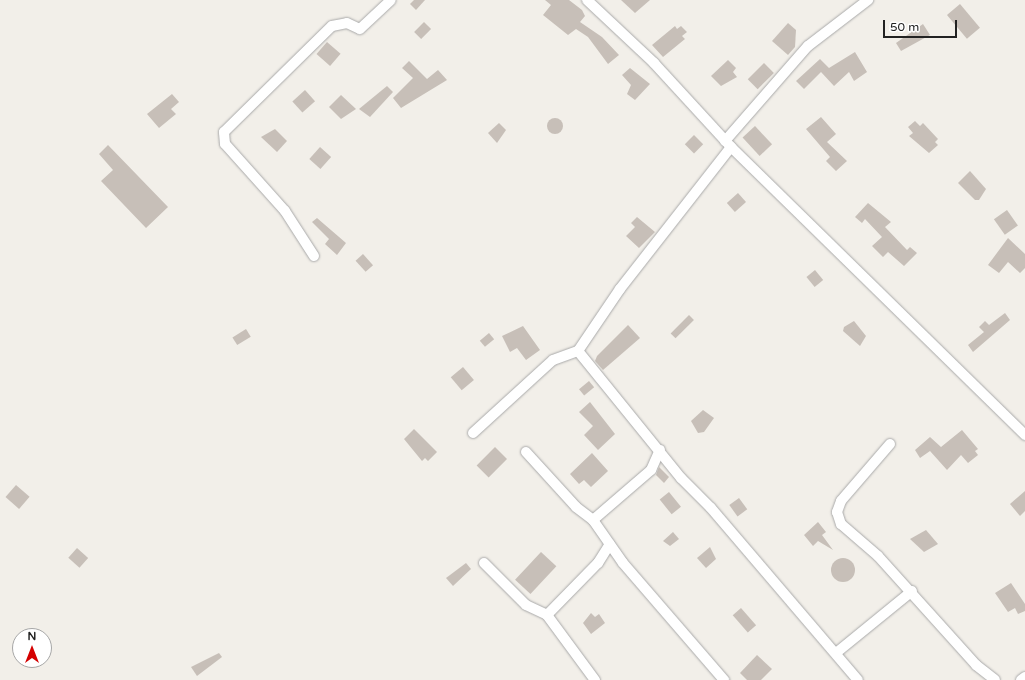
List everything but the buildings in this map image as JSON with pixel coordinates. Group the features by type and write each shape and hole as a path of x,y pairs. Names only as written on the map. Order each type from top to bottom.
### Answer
{"street":[{"path":"314,256 285,211 225,144 224,132 332,26 347,23 360,29 391,0"},
{"path":"587,0 654,63 728,144 1025,435"},
{"path":"473,433 553,360 578,351 620,290 728,144 808,46 868,0"},
{"path":"578,351 660,450 858,680"},
{"path":"890,444 841,501 837,512 840,524 912,591 976,665 995,680"},
{"path":"594,520 651,470 660,450"},
{"path":"526,452 576,507 594,520 610,544 724,680"},
{"path":"547,615 598,563 610,544"},
{"path":"484,563 526,605 547,615 595,680"},
{"path":"836,653 912,591"},
{"path":"1021,680 1025,677"}]}
